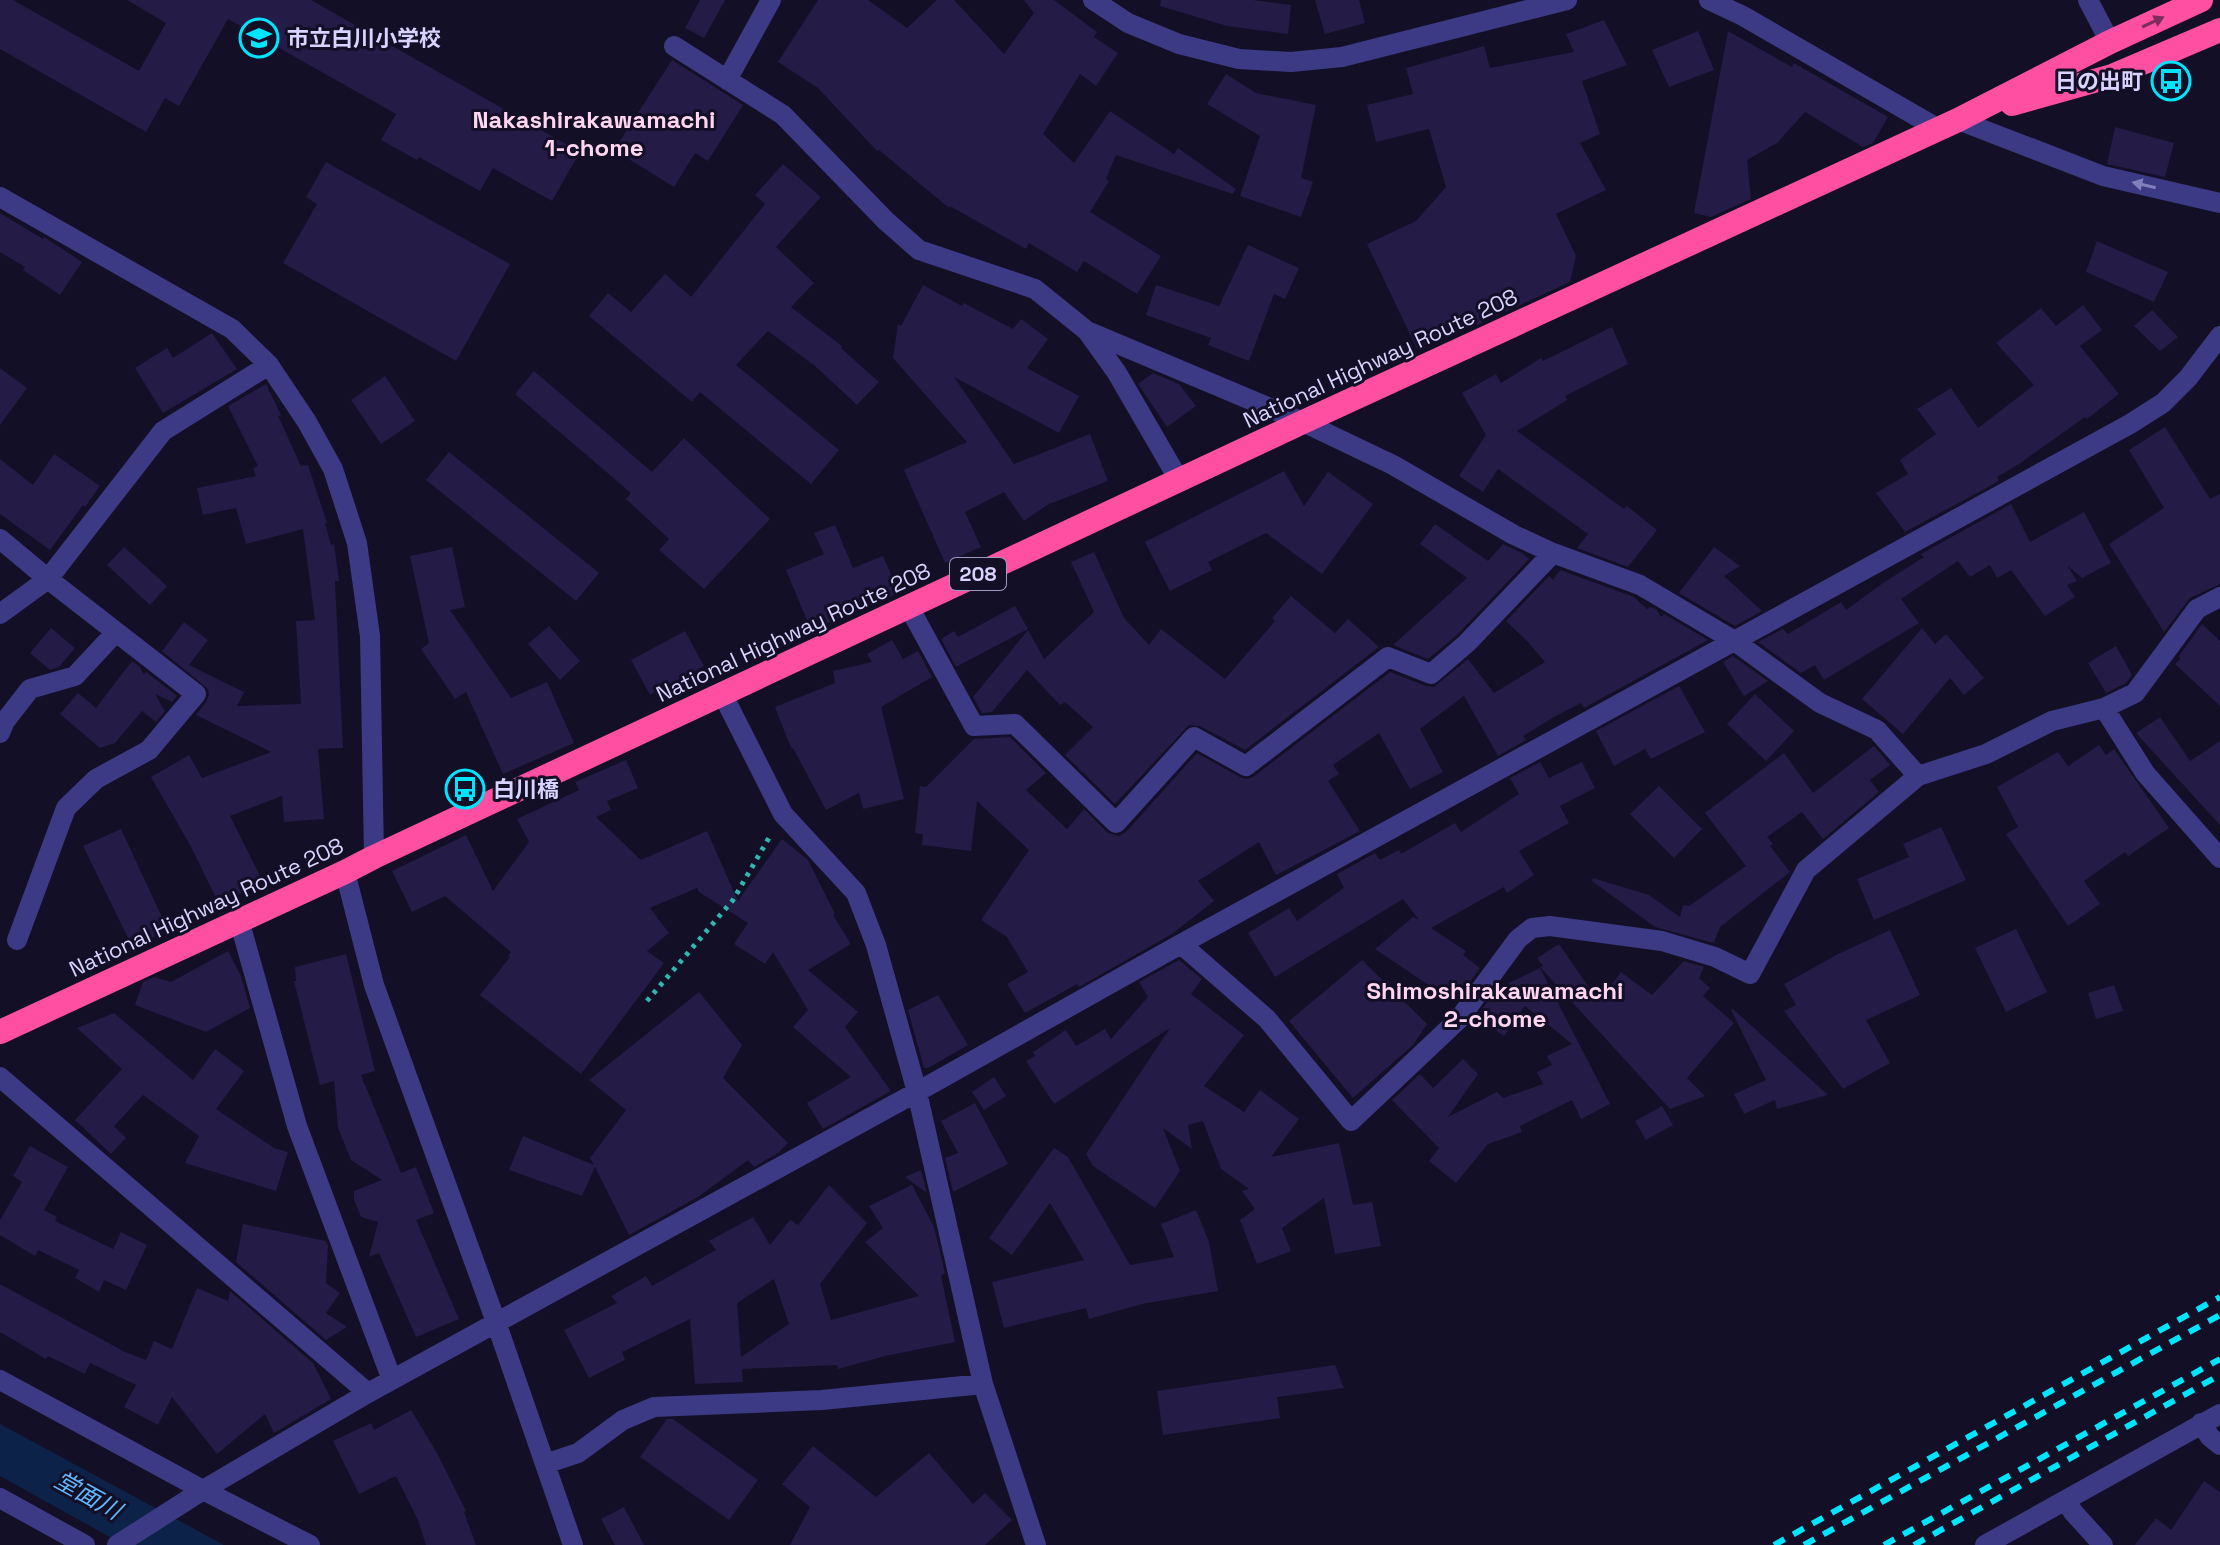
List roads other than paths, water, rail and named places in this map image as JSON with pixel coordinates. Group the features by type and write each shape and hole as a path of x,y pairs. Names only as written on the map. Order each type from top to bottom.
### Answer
{"highway":[{"name":"National Highway Route 208","path":"0,1032 1948,124 2201,0"},
{"name":"National Highway Route 208","path":"1948,124 2112,76 2220,30"}],"street":[{"path":"727,80 771,0"},
{"path":"1093,0 1128,23 1179,44 1239,59 1291,62 1342,57 1567,0"},
{"path":"1709,0 1948,124 2103,176 2220,203"},
{"path":"2088,0 2110,42"},
{"path":"674,46 783,115 886,221 919,250 1035,289 1087,331 1117,373 1179,480"},
{"path":"0,197 232,329 269,365 307,422 333,469 357,543 370,636 374,857"},
{"path":"1087,331 1303,422 1393,465 1514,535 1640,585 1733,640 1820,703 1877,730 1918,776"},
{"path":"117,1545 203,1490 368,1393 2130,424 2163,403 2188,378 2220,336"},
{"path":"0,614 48,579 163,431 269,365"},
{"path":"0,539 196,694 149,750 96,779 66,808 17,940"},
{"path":"909,607 974,726 1015,724 1116,823 1194,737 1246,766 1388,657 1431,674 1467,643 1553,553"},
{"path":"1181,944 1267,1019 1351,1121 1459,1019 1518,939 1532,928 1550,926 1662,941 1715,957 1750,974 1806,870 1918,776 1986,754 2052,721 2104,708 2135,693 2197,609 2220,597"},
{"path":"0,733 5,721 30,689 75,676 116,632"},
{"path":"722,693 783,814 856,893 876,945 917,1092 983,1384 1036,1545"},
{"path":"2104,708 2145,773 2220,858"},
{"path":"345,872 374,985 573,1545"},
{"path":"239,920 297,1126 392,1380"},
{"path":"0,1077 368,1393"},
{"path":"0,1380 310,1545"},
{"path":"545,1464 578,1453 623,1420 654,1407 822,1400 983,1384"},
{"path":"2211,1419 2210,1437 2220,1445"},
{"path":"1985,1545 2211,1419"},
{"path":"0,1498 85,1545"},
{"path":"2066,1500 2103,1545"}],"water":[{"name":"堂面川","path":"0,1424 224,1545 124,1545 0,1476"}],"railway":[{"path":"1774,1545 2220,1297"},
{"path":"1804,1545 2220,1315"},
{"path":"1884,1545 2220,1359"},
{"path":"1914,1545 2220,1375"}],"place":[{"name":"市立白川小学校","path":"259,38"},
{"name":"日の出町","path":"2171,81"},
{"name":"白川橋","path":"465,789"}],"district":[{"name":"Nakashirakawamachi 1-chome","path":"594,133"},
{"name":"Shimoshirakawamachi 2-chome","path":"1495,1004"}]}
